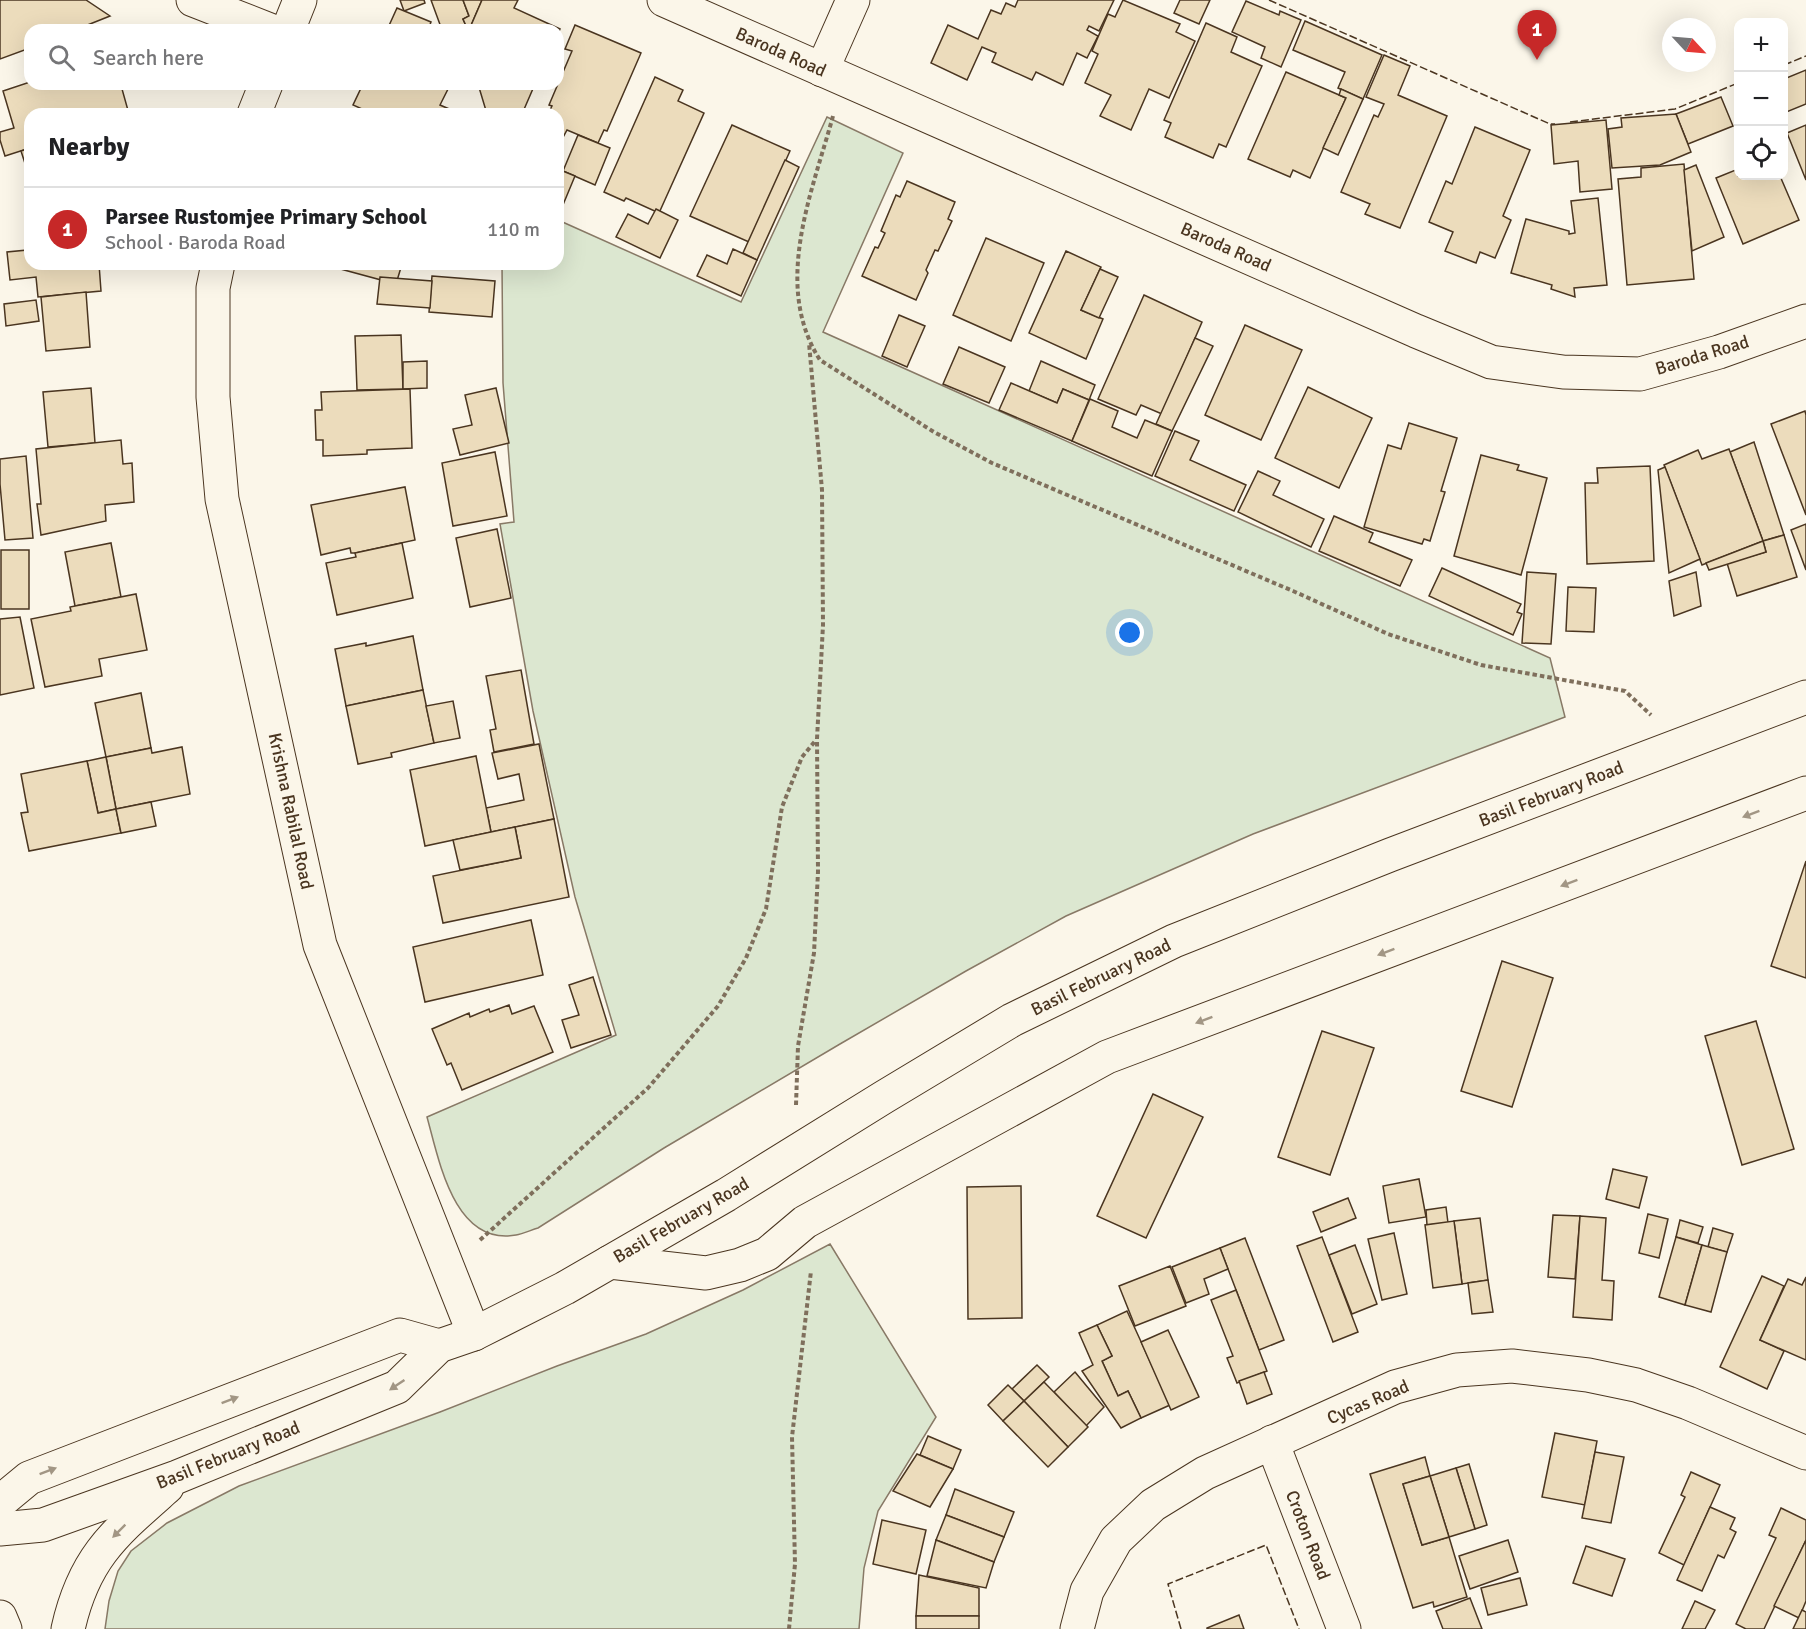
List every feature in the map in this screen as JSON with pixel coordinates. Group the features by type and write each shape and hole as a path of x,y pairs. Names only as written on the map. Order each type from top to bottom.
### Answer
{"street":[{"path":"193,0 255,24"},
{"path":"290,24 300,0"},
{"name":"Baroda Road","path":"664,0 1491,362 1563,372 1640,374 1719,352 1806,321"},
{"path":"832,74 853,0"},
{"path":"256,108 264,90"},
{"name":"Krishna Rabilal Road","path":"217,270 213,288 213,397 222,499 320,945 474,1334"},
{"name":"Basil February Road","path":"0,1529 43,1525 177,1477 397,1388 439,1346 474,1334 565,1288 726,1195 884,1096 1012,1020 1174,941 1401,851 1806,697"},
{"path":"610,1262 706,1273 740,1265 767,1254 805,1222 1107,1057 1806,793"},
{"path":"0,1502 29,1478 400,1335 439,1346"},
{"name":"Cycas Road","path":"1077,1629 1087,1592 1116,1540 1153,1505 1205,1473 1395,1387 1457,1370 1512,1366 1588,1375 1636,1384 1688,1403 1806,1453"},
{"name":"Croton Road","path":"1272,1442 1344,1629"},
{"path":"68,1629 74,1602 94,1560 121,1529 177,1477"},
{"path":"0,1617 5,1629"}],"path":[{"path":"795,1152 798,1046 814,953 818,872 817,739 823,626 822,490 809,343 801,315 797,272 802,227 832,74"},
{"path":"809,343 820,360 859,387 934,432 992,463 1293,591 1388,634 1480,665 1625,692 1682,744"},
{"path":"448,1267 526,1201 648,1088 718,1006 746,958 766,909 782,807 802,757 817,739"},
{"path":"789,1629 795,1564 792,1437 811,1269 805,1222"}],"green space":[{"path":"827,117 903,153 823,332 1550,658 1565,717 1253,834 1066,916 966,971 664,1148 538,1228 516,1235 495,1235 478,1227 464,1214 453,1196 437,1155 427,1117 616,1035 575,897 533,711 500,524 514,522 503,383 502,270 564,270 564,223 741,302"},
{"path":"830,1244 936,1417 878,1511 864,1568 859,1629 105,1629 109,1601 118,1571 131,1551 167,1523 239,1486 646,1334 743,1290"}],"building":[{"path":"0,0 86,0 110,16 90,24 24,24 24,50 0,59"},
{"path":"400,0 424,0 425,3 404,11"},
{"path":"431,0 463,0 469,16 463,19 465,24 440,24"},
{"path":"463,0 482,0 472,24 465,24 463,19 469,16"},
{"path":"482,0 518,0 514,8 549,24 472,24"},
{"path":"1018,0 1114,0 1099,31 1089,26 1087,30 1098,36 1087,58 1077,53 1063,85 1036,72 1032,80 992,62 996,53 982,47 967,80 931,63 948,25 978,39 991,10 1001,14 1006,3 1015,7"},
{"path":"1123,0 1180,24 1176,32 1195,41 1169,98 1149,89 1131,130 1100,116 1111,95 1085,83 1098,54 1092,51 1108,14 1115,17"},
{"path":"1180,0 1210,0 1199,24 1174,13"},
{"path":"1246,1 1279,15 1280,11 1301,20 1281,67 1261,58 1265,47 1232,32"},
{"path":"397,8 431,22 430,24 390,24"},
{"path":"1305,21 1382,55 1363,99 1338,88 1345,72 1293,50"},
{"path":"1206,23 1237,37 1231,52 1262,66 1226,147 1219,144 1213,158 1165,137 1171,123 1164,120"},
{"path":"575,25 641,53 607,131 604,130 598,143 567,130 564,136 564,108 551,108 552,106 549,105 555,90 564,90 564,70 572,51 565,49"},
{"path":"1384,55 1410,66 1398,95 1447,116 1400,228 1365,214 1370,204 1341,192 1374,115 1378,117 1384,104 1366,97"},
{"path":"1806,70 1806,104 1788,111 1788,77"},
{"path":"1286,72 1346,98 1310,178 1293,170 1290,177 1248,159"},
{"path":"655,77 683,90 678,101 704,113 659,213 626,198 624,201 604,192"},
{"path":"24,84 24,90 122,90 127,108 24,108 24,150 5,156 0,132 14,128 3,91"},
{"path":"1341,89 1363,99 1338,155 1323,148 1346,98 1339,95"},
{"path":"360,90 448,90 440,105 447,108 360,108 353,105"},
{"path":"480,90 532,90 525,108 485,108"},
{"path":"1721,97 1733,126 1688,144 1676,114"},
{"path":"1676,114 1691,152 1660,165 1612,168 1608,129 1622,127 1621,118"},
{"path":"1606,120 1612,189 1580,192 1578,161 1554,164 1551,125"},
{"path":"732,125 790,151 749,242 690,216"},
{"path":"1806,125 1806,180 1788,135 1788,133"},
{"path":"1475,127 1530,150 1503,216 1511,220 1495,258 1480,252 1476,263 1445,251 1453,232 1429,222 1446,181 1452,184"},
{"path":"578,135 610,148 595,185 564,171"},
{"path":"785,160 799,167 757,260 743,253"},
{"path":"1684,164 1694,279 1627,285 1618,179 1641,177 1641,168"},
{"path":"1696,165 1724,237 1692,251 1684,170"},
{"path":"564,171 575,176 564,202"},
{"path":"1734,171 1734,180 1782,180 1799,220 1743,244 1716,178"},
{"path":"907,181 955,202 948,219 952,221 938,251 935,250 916,300 862,276 875,247 878,248 885,233 881,231 896,195 900,197"},
{"path":"1598,198 1607,285 1574,288 1575,297 1551,289 1552,285 1511,273 1526,219 1569,231 1569,234 1575,233 1571,201"},
{"path":"656,209 678,220 660,258 616,237 628,214 648,224"},
{"path":"986,238 1044,263 1011,341 953,315"},
{"path":"733,249 757,260 741,296 697,276 707,255 727,264"},
{"path":"24,250 24,270 99,270 101,291 38,297 36,277 10,280 7,252"},
{"path":"1066,251 1101,267 1081,310 1103,319 1086,359 1029,333"},
{"path":"1100,269 1118,277 1099,318 1081,310"},
{"path":"344,270 400,270 396,284"},
{"path":"432,276 495,281 492,317 429,312"},
{"path":"380,277 432,281 430,308 377,304"},
{"path":"86,292 90,347 46,351 41,297"},
{"path":"1144,295 1202,322 1162,414 1141,405 1136,415 1098,399"},
{"path":"36,300 39,321 6,326 4,304"},
{"path":"899,315 925,326 907,367 882,356"},
{"path":"1245,325 1302,350 1261,440 1205,415"},
{"path":"401,335 403,389 357,390 355,336"},
{"path":"1195,338 1213,346 1172,431 1156,424"},
{"path":"959,347 1005,367 989,403 943,384"},
{"path":"427,361 427,388 403,389 403,362"},
{"path":"1041,361 1095,385 1089,400 1063,389 1057,403 1029,391"},
{"path":"1011,383 1057,403 1063,389 1089,400 1072,441 999,410"},
{"path":"1308,387 1372,418 1339,488 1275,458"},
{"path":"91,388 95,443 48,447 43,392"},
{"path":"496,388 509,443 460,455 453,429 472,425 465,395"},
{"path":"410,389 412,448 367,450 367,454 323,456 323,440 316,440 315,410 322,410 321,392"},
{"path":"1090,399 1118,411 1112,427 1137,438 1145,420 1172,431 1152,476 1072,441"},
{"path":"1805,411 1806,415 1806,515 1771,424"},
{"path":"1409,423 1457,438 1441,491 1445,492 1430,541 1424,539 1422,544 1364,527 1388,445 1401,449"},
{"path":"1175,431 1199,441 1190,460 1246,485 1234,511 1155,476"},
{"path":"121,440 123,464 132,463 134,502 105,505 106,521 41,535 37,504 41,504 36,449"},
{"path":"1754,442 1784,535 1763,541 1730,452"},
{"path":"1729,449 1763,541 1702,565 1664,465 1698,450 1702,459"},
{"path":"495,452 507,516 453,526 442,463"},
{"path":"1481,455 1519,465 1517,470 1547,478 1521,575 1454,556"},
{"path":"26,456 33,538 5,540 0,459"},
{"path":"1650,466 1654,561 1587,564 1585,483 1598,483 1597,468"},
{"path":"1665,467 1700,559 1669,573 1658,470"},
{"path":"1258,471 1280,481 1273,495 1324,519 1311,547 1238,512"},
{"path":"405,487 415,540 355,553 351,553 350,548 321,555 311,505"},
{"path":"1334,516 1373,533 1369,542 1412,560 1400,586 1319,551"},
{"path":"1806,524 1806,570 1791,530"},
{"path":"497,529 511,598 470,607 456,538"},
{"path":"1784,535 1797,577 1737,596 1727,563 1766,552 1763,541"},
{"path":"1763,541 1766,552 1709,570 1706,563"},
{"path":"111,543 121,597 75,606 65,552"},
{"path":"402,543 413,598 337,615 326,563 356,557 355,553"},
{"path":"1,550 29,550 29,609 1,609"},
{"path":"1442,568 1521,604 1517,612 1522,614 1513,635 1429,596"},
{"path":"1527,572 1556,574 1551,644 1522,643"},
{"path":"1696,572 1701,606 1674,616 1669,581"},
{"path":"1568,587 1596,588 1594,632 1566,631"},
{"path":"136,594 147,650 99,659 102,676 45,687 31,619 71,611 70,607"},
{"path":"20,617 34,688 0,695 0,619"},
{"path":"413,636 423,690 346,706 335,649 366,643 366,646"},
{"path":"521,670 534,744 494,752 490,730 496,729 486,676"},
{"path":"423,690 434,743 391,753 392,757 358,764 346,706"},
{"path":"141,693 151,748 106,757 95,703"},
{"path":"453,701 460,738 434,743 426,706"},
{"path":"539,744 554,819 491,832 486,808 524,800 519,774 498,779 492,753"},
{"path":"182,747 190,794 116,809 106,757 151,748 152,753"},
{"path":"476,756 491,832 425,846 410,770"},
{"path":"106,757 116,809 98,813 87,761"},
{"path":"87,761 98,813 116,809 121,833 29,851 21,813 28,812 21,774"},
{"path":"151,802 156,826 121,833 116,809"},
{"path":"554,819 569,897 443,923 433,876 521,858 515,827"},
{"path":"515,827 521,858 460,870 453,840"},
{"path":"1806,861 1806,978 1771,966"},
{"path":"531,920 543,975 425,1002 413,947"},
{"path":"1502,961 1553,978 1512,1107 1461,1091"},
{"path":"593,977 611,1035 571,1048 562,1020 579,1015 569,985"},
{"path":"509,1005 512,1014 534,1006 553,1052 462,1090 451,1063 447,1065 432,1029 469,1013 470,1017 489,1009 490,1012"},
{"path":"1756,1021 1794,1149 1742,1165 1705,1036"},
{"path":"1322,1031 1374,1048 1330,1175 1278,1157"},
{"path":"1153,1094 1203,1117 1146,1238 1097,1216"},
{"path":"1613,1169 1647,1177 1639,1208 1606,1199"},
{"path":"1419,1179 1426,1217 1389,1223 1383,1186"},
{"path":"1021,1186 1022,1318 968,1319 967,1187"},
{"path":"1348,1198 1356,1218 1321,1232 1313,1212"},
{"path":"1446,1207 1448,1223 1427,1225 1426,1210"},
{"path":"1648,1214 1668,1219 1659,1258 1639,1253"},
{"path":"1553,1215 1580,1216 1575,1279 1548,1277"},
{"path":"1580,1216 1606,1218 1602,1280 1614,1281 1612,1320 1573,1317"},
{"path":"1480,1218 1488,1280 1462,1284 1454,1221"},
{"path":"1680,1220 1703,1227 1698,1243 1676,1237"},
{"path":"1454,1221 1462,1284 1433,1288 1425,1225"},
{"path":"1713,1228 1733,1234 1727,1252 1708,1247"},
{"path":"1394,1233 1407,1294 1382,1300 1368,1239"},
{"path":"1322,1237 1358,1332 1333,1342 1297,1246"},
{"path":"1676,1237 1702,1245 1685,1305 1659,1297"},
{"path":"1245,1238 1284,1340 1259,1350 1220,1248"},
{"path":"1355,1245 1377,1304 1352,1314 1329,1255"},
{"path":"1702,1245 1727,1252 1711,1312 1685,1305"},
{"path":"1220,1248 1228,1269 1204,1279 1209,1294 1186,1303 1172,1267"},
{"path":"1170,1266 1186,1306 1135,1326 1119,1286"},
{"path":"1762,1276 1784,1286 1760,1340 1784,1351 1767,1389 1720,1367"},
{"path":"1806,1277 1806,1360 1760,1340 1788,1279 1802,1285"},
{"path":"1488,1280 1493,1312 1472,1314 1468,1283"},
{"path":"1236,1290 1267,1371 1237,1383 1227,1358 1233,1356 1211,1300"},
{"path":"1127,1311 1170,1405 1141,1418 1128,1391 1118,1396 1102,1361 1112,1356 1097,1325"},
{"path":"1097,1325 1112,1356 1102,1361 1118,1396 1128,1391 1141,1418 1121,1428 1082,1371 1093,1365 1079,1333"},
{"path":"1168,1330 1199,1397 1171,1410 1141,1342"},
{"path":"1037,1365 1049,1377 1024,1401 1012,1389"},
{"path":"1075,1372 1104,1407 1086,1426 1054,1392"},
{"path":"1264,1372 1272,1394 1247,1404 1239,1381"},
{"path":"1044,1382 1088,1427 1068,1447 1024,1401"},
{"path":"1008,1385 1024,1401 1003,1421 988,1405"},
{"path":"1024,1401 1068,1447 1048,1467 1003,1421"},
{"path":"1555,1433 1597,1441 1585,1505 1542,1497"},
{"path":"928,1436 961,1450 953,1469 920,1455"},
{"path":"1595,1452 1624,1457 1611,1523 1582,1518"},
{"path":"917,1454 953,1469 930,1507 893,1491"},
{"path":"1425,1457 1430,1476 1403,1484 1422,1545 1449,1537 1467,1597 1434,1607 1433,1602 1413,1608 1370,1474"},
{"path":"1469,1464 1487,1525 1475,1529 1456,1468"},
{"path":"1456,1468 1475,1529 1449,1537 1430,1476"},
{"path":"1691,1472 1720,1485 1684,1565 1659,1553 1685,1497 1681,1495"},
{"path":"1430,1476 1449,1537 1422,1545 1403,1484"},
{"path":"955,1489 1014,1512 1004,1537 946,1515"},
{"path":"1710,1507 1735,1518 1730,1529 1736,1532 1724,1558 1718,1555 1702,1591 1677,1580"},
{"path":"1781,1508 1806,1520 1806,1540 1764,1629 1746,1629 1736,1624 1776,1538 1769,1535"},
{"path":"946,1515 1004,1537 994,1562 936,1540"},
{"path":"882,1520 926,1530 916,1574 873,1564"},
{"path":"936,1540 994,1562 986,1588 927,1576"},
{"path":"1508,1540 1518,1572 1470,1589 1459,1556"},
{"path":"1806,1540 1806,1601 1799,1618 1774,1606"},
{"path":"1586,1546 1625,1559 1612,1596 1573,1583"},
{"path":"919,1575 979,1588 979,1616 916,1616"},
{"path":"1520,1578 1527,1605 1488,1615 1481,1588"},
{"path":"1470,1598 1482,1629 1443,1629 1436,1611"},
{"path":"1695,1601 1715,1610 1705,1629 1682,1629"},
{"path":"1802,1610 1806,1612 1806,1629 1793,1629"},
{"path":"1239,1615 1244,1629 1207,1629 1207,1628"},
{"path":"916,1616 979,1616 979,1629 916,1629"}],"fence":[{"path":"1269,0 1550,124 1555,124"},
{"path":"1788,63 1806,56"},
{"path":"1570,122 1675,109 1734,85"},
{"path":"1181,1629 1168,1584 1266,1545 1299,1629"}],"place":[{"name":"Parsee Rustomjee Primary School","path":"1537,60"}]}
